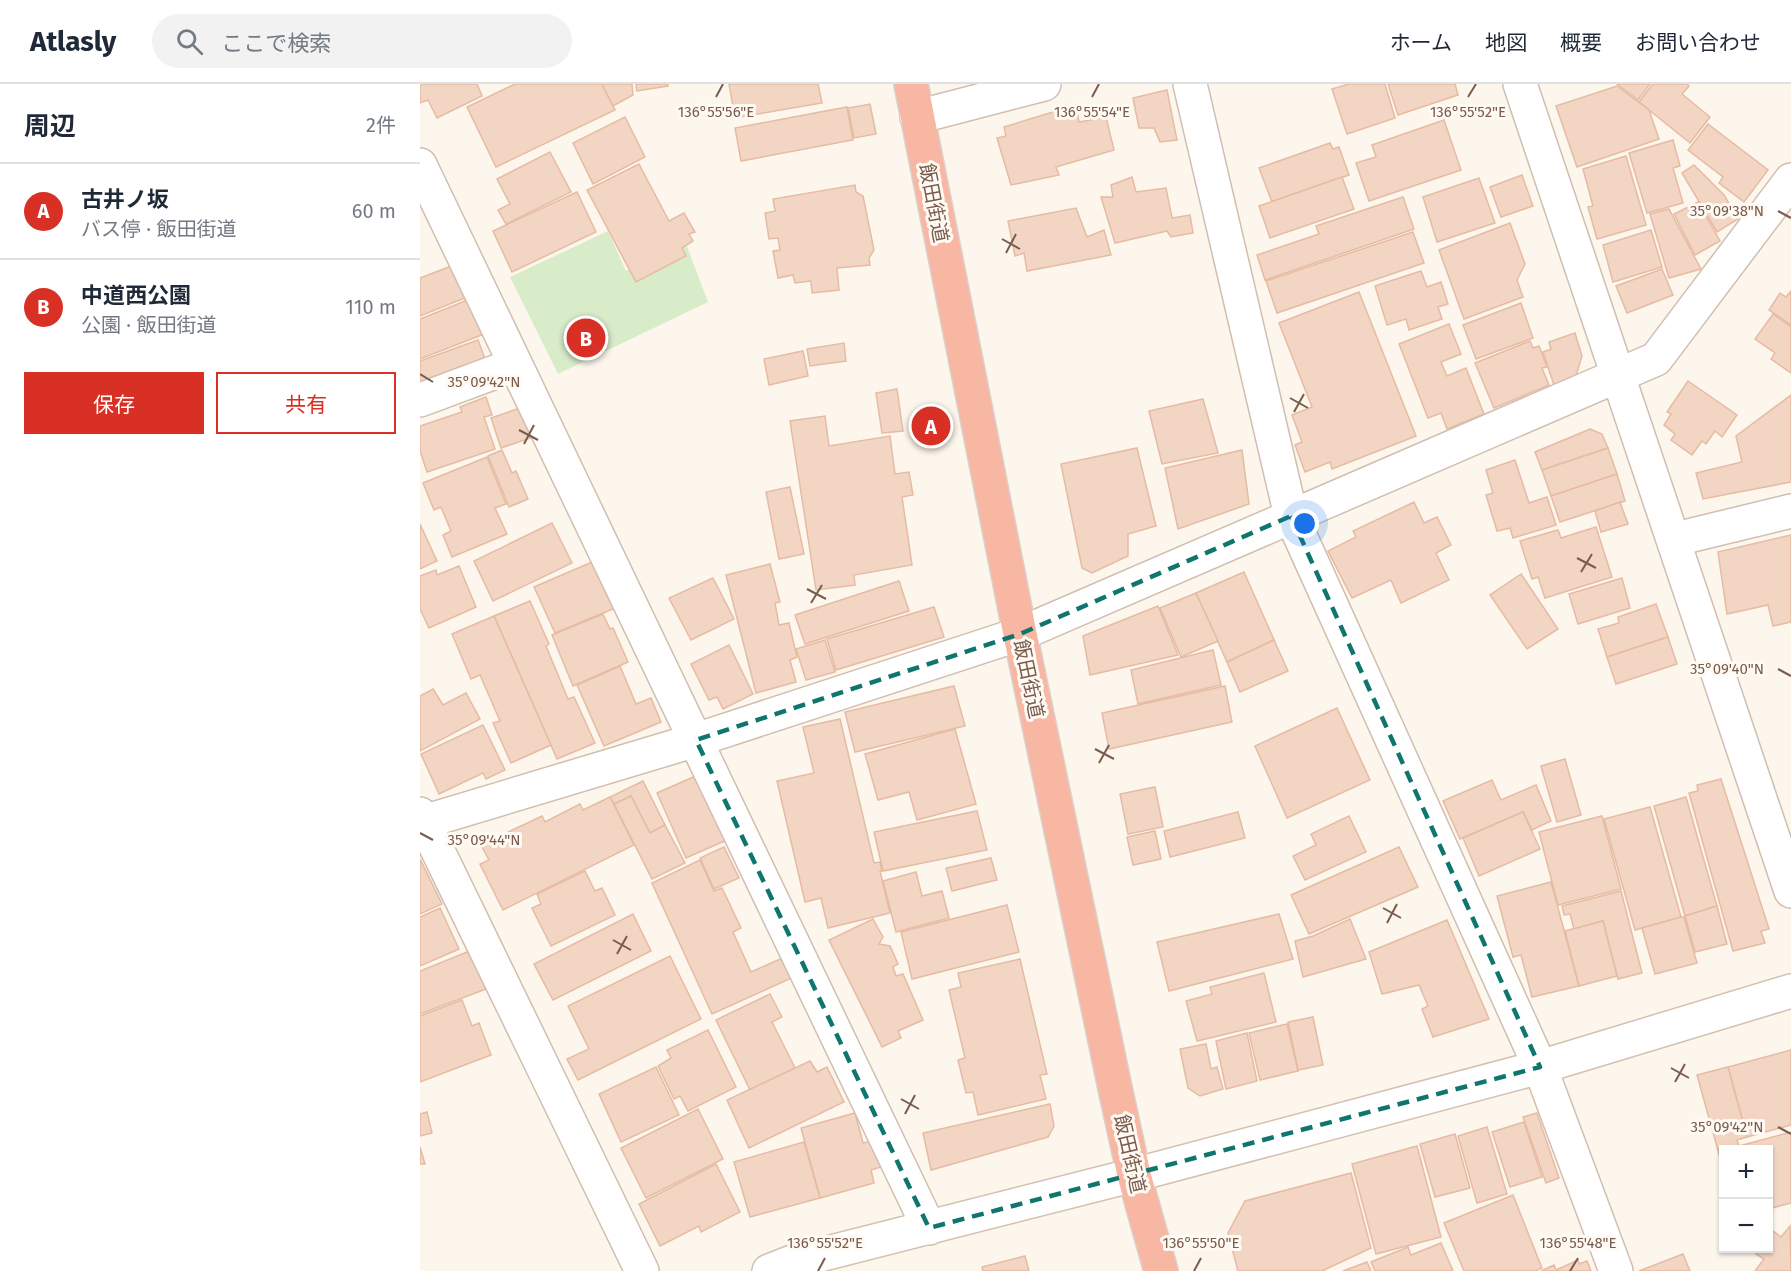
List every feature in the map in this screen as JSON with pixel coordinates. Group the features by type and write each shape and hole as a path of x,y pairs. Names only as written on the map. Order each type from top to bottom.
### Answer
{"highway":[{"name":"飯田街道","path":"911,84 1020,634 1134,1175 1161,1271"}],"street":[{"path":"917,117 1044,84"},
{"path":"1190,84 1291,516 1540,1066 1616,1271"},
{"path":"1520,84 1618,376 1676,539 1791,891"},
{"path":"420,165 929,1228"},
{"path":"642,1271 421,820 696,740 1020,634 1656,359 1791,180"},
{"path":"420,400 514,365"},
{"path":"1676,539 1791,511"},
{"path":"785,1268 1540,1066 1791,991"}],"highlighted area":[{"path":"1291,516 1540,1067 929,1228 696,740 1020,634"}],"green space":[{"path":"608,231 626,271 686,244 708,302 558,374 510,277"}],"building":[{"path":"423,84 477,84 482,96 437,118 428,100 420,103 420,86"},
{"path":"515,84 602,84 615,110 496,167 467,107"},
{"path":"602,84 632,84 633,95 613,106"},
{"path":"636,84 668,84 668,86 637,91"},
{"path":"729,84 818,84 822,103 735,118"},
{"path":"1349,84 1385,84 1395,118 1347,134 1332,89"},
{"path":"1388,84 1455,84 1458,95 1398,115"},
{"path":"1617,84 1650,84 1638,100"},
{"path":"1653,84 1687,84 1689,86 1682,94 1710,117 1690,143 1639,102"},
{"path":"1617,86 1649,110 1659,139 1577,167 1556,106"},
{"path":"1167,90 1177,140 1160,142 1154,128 1139,128 1133,98"},
{"path":"870,104 876,134 854,138 848,108"},
{"path":"1076,105 1079,122 1106,117 1114,150 1056,167 1059,175 1011,185 997,138 1006,136 1004,127"},
{"path":"847,107 853,140 741,161 735,128"},
{"path":"625,117 645,157 593,184 573,143"},
{"path":"1444,120 1461,170 1369,201 1356,163 1376,157 1372,145"},
{"path":"1708,124 1768,170 1744,202 1719,183 1723,177 1688,150"},
{"path":"1673,140 1680,166 1673,168 1683,203 1647,213 1629,153"},
{"path":"1330,143 1333,149 1339,147 1349,175 1272,202 1259,168"},
{"path":"550,152 571,192 506,224 498,210 510,204 497,179"},
{"path":"1626,156 1646,225 1597,239 1588,207 1593,206 1583,169"},
{"path":"639,164 669,221 684,213 695,232 689,234 693,241 682,248 686,256 636,282 587,190"},
{"path":"1694,165 1724,195 1738,219 1717,232 1682,173"},
{"path":"1522,175 1533,206 1501,217 1490,187"},
{"path":"1132,177 1136,192 1166,188 1172,218 1190,215 1193,233 1171,237 1167,231 1115,243 1101,197 1113,197 1111,185"},
{"path":"1342,177 1354,209 1270,238 1259,206"},
{"path":"1479,178 1495,223 1437,242 1423,197"},
{"path":"855,185 856,192 863,196 874,250 869,258 870,265 837,268 839,290 812,293 811,281 795,283 793,275 778,278 773,251 780,250 778,238 769,239 765,213 775,211 773,199"},
{"path":"577,192 596,232 512,272 493,231"},
{"path":"1403,197 1414,229 1265,280 1257,255 1319,234 1316,226"},
{"path":"1698,202 1720,241 1695,255 1674,214"},
{"path":"1076,208 1087,237 1104,230 1111,255 1027,271 1024,253 1015,256 1008,221"},
{"path":"1669,209 1701,269 1669,278 1650,214"},
{"path":"1510,223 1525,264 1517,280 1523,297 1464,319 1439,250"},
{"path":"1651,230 1662,267 1613,282 1603,245"},
{"path":"1413,232 1424,263 1277,313 1266,281"},
{"path":"454,265 467,297 420,316 420,278"},
{"path":"1662,269 1673,295 1627,313 1616,286"},
{"path":"1421,271 1427,287 1441,282 1448,304 1438,307 1442,319 1409,330 1406,319 1387,325 1375,286"},
{"path":"1791,291 1791,325 1769,310 1780,293 1786,297"},
{"path":"1359,292 1416,436 1332,469 1330,462 1305,472 1295,445 1302,442 1292,415 1312,407 1279,323"},
{"path":"470,299 484,334 420,359 420,319"},
{"path":"1521,303 1533,338 1476,359 1463,325"},
{"path":"1773,314 1791,327 1791,373 1771,359 1775,353 1755,339"},
{"path":"1449,324 1461,354 1441,362 1447,376 1466,368 1484,414 1447,429 1441,413 1428,418 1399,344"},
{"path":"1575,333 1582,356 1575,379 1554,385 1543,352 1551,349 1549,342"},
{"path":"478,340 488,367 420,383 420,361"},
{"path":"1530,341 1533,348 1539,346 1547,367 1542,368 1549,385 1494,408 1475,363"},
{"path":"844,343 846,361 810,366 807,349"},
{"path":"803,351 808,376 769,385 764,359"},
{"path":"1688,381 1737,415 1722,437 1715,431 1706,444 1702,441 1692,455 1671,440 1675,434 1664,425 1671,414 1667,412"},
{"path":"897,389 903,431 882,433 876,393"},
{"path":"1791,395 1791,482 1703,499 1696,473 1742,462 1736,436"},
{"path":"486,397 492,415 484,417 495,449 427,472 420,451 420,426 462,412 460,407"},
{"path":"1203,399 1218,453 1162,464 1149,411"},
{"path":"523,407 533,437 501,448 491,418"},
{"path":"825,416 829,446 890,436 895,474 909,472 913,495 902,497 912,565 854,575 855,585 816,590 790,421"},
{"path":"1590,429 1602,434 1608,448 1542,470 1535,452"},
{"path":"1137,448 1156,526 1128,534 1128,556 1092,573 1082,568 1061,464"},
{"path":"1608,448 1617,474 1551,496 1542,470"},
{"path":"502,450 512,473 516,471 528,499 509,507 488,456"},
{"path":"1242,450 1249,504 1178,529 1165,468"},
{"path":"487,457 506,504 495,508 507,534 452,557 443,535 451,531 441,507 434,510 423,483"},
{"path":"1515,460 1529,503 1547,497 1556,525 1513,538 1510,528 1497,531 1486,495 1493,493 1486,470"},
{"path":"1617,474 1625,501 1560,522 1551,496"},
{"path":"790,487 804,554 779,559 766,492"},
{"path":"1414,502 1424,523 1437,517 1451,545 1436,553 1449,580 1401,603 1391,580 1352,598 1328,551 1356,537 1353,531"},
{"path":"1620,502 1628,524 1601,532 1595,511"},
{"path":"552,523 572,563 493,601 474,561"},
{"path":"420,524 437,561 420,569"},
{"path":"1596,527 1612,577 1545,598 1538,577 1532,579 1520,541 1558,530 1561,538"},
{"path":"1791,535 1791,622 1773,626 1768,605 1727,614 1718,552"},
{"path":"592,562 601,581 608,578 620,606 555,633 534,587"},
{"path":"770,564 780,602 775,603 779,625 789,623 797,657 790,660 796,682 756,693 726,575"},
{"path":"459,566 476,607 429,628 420,609 420,576 436,570 437,575"},
{"path":"1244,572 1274,640 1227,662 1196,593"},
{"path":"1521,574 1558,629 1527,649 1490,595"},
{"path":"713,578 734,619 691,640 669,598"},
{"path":"1622,578 1630,608 1578,624 1569,594"},
{"path":"899,581 909,611 805,644 795,615"},
{"path":"1196,593 1218,641 1181,657 1160,608"},
{"path":"530,601 549,644 546,646 568,699 574,697 595,743 557,759 494,616"},
{"path":"1656,604 1668,637 1607,657 1598,629 1619,623 1618,617"},
{"path":"1158,606 1178,655 1090,675 1083,636"},
{"path":"934,607 944,637 836,670 827,639"},
{"path":"603,614 610,629 613,628 628,662 573,686 552,635"},
{"path":"494,616 551,745 511,763 493,723 500,721 480,675 471,679 452,634"},
{"path":"1668,637 1677,664 1616,684 1607,657"},
{"path":"825,640 835,672 806,680 796,649"},
{"path":"1274,640 1288,671 1240,692 1227,662"},
{"path":"729,645 753,694 723,709 717,697 709,700 691,664"},
{"path":"1213,650 1221,685 1138,704 1131,670"},
{"path":"620,666 636,704 651,698 661,722 604,746 577,685"},
{"path":"954,686 965,726 855,752 845,712"},
{"path":"1225,686 1232,722 1109,749 1102,713"},
{"path":"433,689 443,705 466,693 480,719 420,751 420,696"},
{"path":"1337,708 1370,780 1287,818 1255,746"},
{"path":"840,719 874,863 880,862 890,913 828,928 821,898 805,902 777,781 814,773 803,727"},
{"path":"483,725 505,770 486,779 483,773 439,794 421,754"},
{"path":"955,729 976,804 917,820 909,792 878,800 865,754"},
{"path":"1565,759 1581,815 1557,822 1541,766"},
{"path":"700,774 729,839 686,858 657,793"},
{"path":"1721,779 1769,929 1761,931 1765,943 1733,951 1689,793 1698,791 1697,785"},
{"path":"1492,780 1501,800 1536,785 1551,821 1532,830 1523,812 1460,839 1443,801"},
{"path":"643,781 665,825 650,833 631,796 614,804 610,797"},
{"path":"1155,787 1163,827 1128,834 1120,794"},
{"path":"631,796 650,833 665,825 685,863 652,879 614,804"},
{"path":"610,797 634,845 503,910 480,864 489,860 481,845 542,816 545,822 580,804 583,810"},
{"path":"1686,797 1717,906 1685,916 1654,806"},
{"path":"1650,807 1681,917 1635,930 1604,819"},
{"path":"977,811 987,850 883,871 874,832"},
{"path":"1238,812 1245,838 1170,857 1164,831"},
{"path":"1523,812 1540,849 1479,876 1463,838"},
{"path":"1349,816 1366,852 1305,880 1293,856 1316,845 1311,834"},
{"path":"1602,816 1621,889 1558,905 1539,832"},
{"path":"1155,831 1161,859 1133,865 1127,837"},
{"path":"724,847 739,878 714,889 700,858"},
{"path":"1399,847 1418,887 1309,934 1291,895"},
{"path":"991,858 997,880 952,891 946,868"},
{"path":"420,859 442,904 420,914"},
{"path":"700,860 714,891 722,888 741,928 733,932 751,972 787,956 796,976 712,1014 652,883"},
{"path":"585,871 595,891 602,888 615,915 551,946 532,908 541,904 537,894"},
{"path":"916,872 922,896 942,891 949,918 896,932 883,881"},
{"path":"1551,882 1579,986 1532,997 1521,955 1513,957 1497,896"},
{"path":"1621,891 1642,973 1618,979 1603,921 1574,929 1570,914 1564,915 1562,906"},
{"path":"1007,905 1019,952 912,979 901,932"},
{"path":"1717,906 1727,944 1695,952 1685,916"},
{"path":"440,908 459,949 420,966 420,917"},
{"path":"633,914 651,951 553,1000 534,964"},
{"path":"1279,914 1293,959 1169,991 1157,942"},
{"path":"1684,917 1697,963 1655,974 1642,928"},
{"path":"873,919 883,937 879,944 890,946 898,964 893,967 896,976 903,974 923,1020 898,1031 901,1038 882,1047 829,940"},
{"path":"1350,919 1366,959 1303,977 1295,941 1313,936"},
{"path":"1447,920 1489,1019 1433,1037 1422,1009 1428,1006 1419,985 1382,994 1369,952"},
{"path":"1603,921 1617,976 1579,986 1565,931"},
{"path":"472,950 486,989 420,1014 420,971"},
{"path":"670,956 701,1019 578,1080 567,1059 589,1049 568,1006"},
{"path":"1020,959 1047,1074 1040,1075 1046,1099 978,1115 973,1092 966,1093 958,1060 965,1058 949,990 961,987 958,973"},
{"path":"1264,973 1276,1022 1197,1041 1186,1001 1212,994 1210,987"},
{"path":"770,994 782,1017 772,1022 795,1068 750,1090 716,1020"},
{"path":"462,1000 472,1026 479,1023 491,1055 420,1082 420,1016"},
{"path":"1313,1017 1323,1065 1298,1070 1288,1022"},
{"path":"1287,1024 1298,1071 1260,1080 1249,1033"},
{"path":"708,1030 736,1087 688,1111 680,1096 674,1099 658,1066 671,1058 667,1050"},
{"path":"1247,1033 1257,1081 1226,1089 1216,1041"},
{"path":"1206,1044 1211,1069 1217,1067 1223,1089 1200,1096 1188,1088 1180,1049"},
{"path":"1791,1050 1791,1125 1747,1137 1728,1067"},
{"path":"810,1061 817,1072 827,1067 844,1102 749,1148 727,1100"},
{"path":"656,1067 679,1115 621,1142 599,1094"},
{"path":"1728,1067 1747,1137 1737,1140 1738,1145 1719,1145 1719,1154 1697,1075"},
{"path":"1050,1104 1054,1126 1048,1137 931,1170 923,1133"},
{"path":"698,1109 723,1159 646,1198 621,1148"},
{"path":"427,1112 432,1133 420,1136 420,1114"},
{"path":"855,1113 863,1143 873,1141 881,1167 871,1170 874,1183 820,1198 801,1128"},
{"path":"1537,1113 1559,1178 1546,1183 1523,1117"},
{"path":"1524,1122 1542,1177 1510,1187 1492,1132"},
{"path":"1487,1127 1507,1194 1477,1203 1458,1136"},
{"path":"1791,1132 1791,1203 1773,1208 1773,1145 1743,1145"},
{"path":"1455,1134 1470,1188 1435,1197 1420,1144"},
{"path":"804,1142 820,1198 750,1217 734,1162"},
{"path":"1417,1146 1441,1237 1376,1254 1352,1164"},
{"path":"420,1147 425,1164 420,1164"},
{"path":"716,1164 740,1212 701,1232 699,1226 660,1246 639,1204"},
{"path":"1351,1173 1371,1248 1322,1271 1238,1271 1228,1233 1245,1201"},
{"path":"1513,1195 1542,1268 1535,1271 1464,1271 1444,1223"},
{"path":"1790,1226 1791,1271 1755,1271 1764,1259 1757,1253 1773,1253 1773,1231 1781,1237"},
{"path":"1441,1243 1453,1271 1375,1271 1371,1262 1408,1247 1411,1255"},
{"path":"1683,1254 1690,1271 1639,1271"},
{"path":"1025,1256 1029,1271 983,1271 982,1267"},
{"path":"1578,1260 1579,1264 1587,1261 1591,1271 1541,1271 1554,1265 1556,1270"},
{"path":"1367,1262 1371,1271 1343,1271"}],"place":[{"name":"中道西公園","path":"586,338"},
{"name":"古井ノ坂","path":"931,426"}]}
